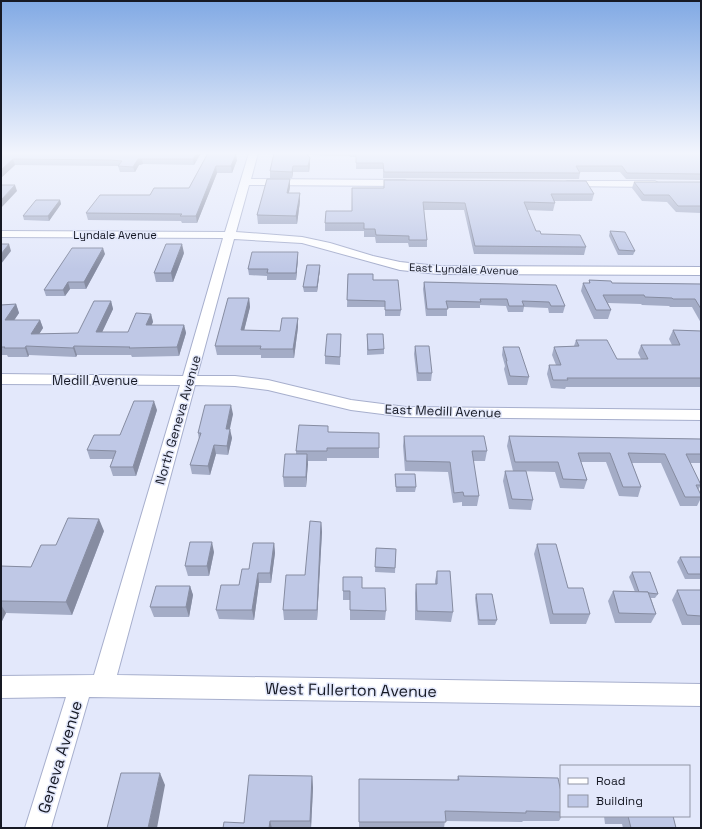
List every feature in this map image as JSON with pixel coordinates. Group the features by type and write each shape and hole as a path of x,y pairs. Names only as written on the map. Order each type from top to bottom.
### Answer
{"street":[{"name":"North Geneva Avenue","path":"92,686 189,380 242,192"},
{"name":"Lyndale Avenue","path":"1,234 230,235"},
{"name":"East Lyndale Avenue","path":"230,235 302,240 326,245 370,259 400,266 438,270 701,271"},
{"name":"Medill Avenue","path":"1,379 189,380"},
{"name":"East Medill Avenue","path":"189,380 235,381 268,385 351,405 406,412 701,415"},
{"name":"West Fullerton Avenue","path":"1,687 92,686 701,695"},
{"name":"Geneva Avenue","path":"38,828 92,686"}],"building":[{"path":"1,192 9,192 1,200"},
{"path":"152,192 206,192 196,216 180,216 182,214 86,213 100,195 150,195"},
{"path":"263,192 300,193 296,216 257,215"},
{"path":"352,192 593,192 594,194 551,194 555,203 524,202 536,231 540,231 541,234 580,235 586,247 475,246 465,203 423,202 427,240 409,240 409,236 376,235 375,229 364,229 364,223 325,223 326,211 352,211"},
{"path":"641,192 701,192 701,206 678,206 669,195 644,195"},
{"path":"36,200 60,200 48,216 23,216"},
{"path":"610,231 625,232 635,251 619,250"},
{"path":"1,244 9,244 1,254"},
{"path":"166,244 182,244 171,273 154,273"},
{"path":"72,248 103,248 84,282 68,282 63,290 44,290"},
{"path":"252,252 298,252 296,273 267,273 268,269 248,269"},
{"path":"307,265 320,265 317,287 303,287"},
{"path":"348,274 373,274 373,280 398,280 401,310 385,310 385,301 347,300"},
{"path":"589,280 611,281 612,283 701,284 701,309 695,299 645,297 644,295 603,295 611,310 596,310 583,283 590,283"},
{"path":"424,282 556,285 565,306 551,306 549,302 522,301 524,306 509,306 507,299 480,299 481,302 446,301 448,309 427,309"},
{"path":"228,298 249,298 241,330 280,331 282,318 298,318 293,349 260,349 261,346 215,346"},
{"path":"94,301 111,301 96,332 128,332 136,313 151,314 146,325 184,325 177,347 1,347 1,305 16,304 5,320 40,320 31,334 78,333"},
{"path":"673,330 701,331 701,378 567,378 568,380 553,380 549,365 561,365 554,347 579,346 576,340 607,340 617,359 648,359 641,345 680,345"},
{"path":"327,334 341,334 340,357 325,356"},
{"path":"367,334 383,334 384,349 368,350"},
{"path":"415,346 429,346 432,373 418,373"},
{"path":"503,347 519,347 529,377 510,376"},
{"path":"134,401 154,401 133,467 110,467 116,451 87,450 94,435 120,435"},
{"path":"205,405 231,405 226,429 230,429 227,446 214,445 208,466 190,465 201,433 198,433"},
{"path":"299,425 328,426 328,432 379,433 379,448 327,448 327,451 296,451"},
{"path":"404,436 484,436 487,451 472,451 479,496 464,496 463,492 454,493 450,462 406,461"},
{"path":"509,436 701,439 701,454 686,454 701,485 696,485 701,497 685,497 665,454 628,453 641,487 623,487 610,453 578,453 587,480 563,479 558,462 515,462"},
{"path":"285,454 307,454 306,477 283,477"},
{"path":"505,471 526,471 533,500 512,499"},
{"path":"395,474 415,474 416,487 396,487"},
{"path":"68,518 99,519 66,602 1,601 1,566 31,567 41,545 56,545"},
{"path":"310,521 321,522 317,610 283,610 286,575 305,575"},
{"path":"190,542 212,542 207,566 185,566"},
{"path":"253,543 274,543 270,573 258,573 252,610 216,610 221,585 239,585 242,569 249,569"},
{"path":"537,544 556,544 568,588 583,588 590,614 553,614"},
{"path":"376,548 396,549 395,568 375,567"},
{"path":"680,557 701,557 701,574 688,574"},
{"path":"437,571 450,571 453,612 417,611 416,584 437,584"},
{"path":"632,572 650,572 658,594 639,592"},
{"path":"343,577 362,577 362,588 385,588 386,611 350,610 350,591 343,591"},
{"path":"156,586 190,586 186,607 150,607"},
{"path":"677,590 701,590 701,616 687,615"},
{"path":"613,591 648,592 656,614 619,613"},
{"path":"476,594 492,594 497,620 479,620"},
{"path":"121,773 160,773 148,828 107,828"},
{"path":"249,775 312,776 310,821 270,821 269,828 223,828 224,822 244,823"},
{"path":"458,776 558,778 560,787 560,812 526,811 526,813 445,811 446,822 359,822 359,779 459,780"},
{"path":"628,817 673,817 676,828 631,828"}]}
